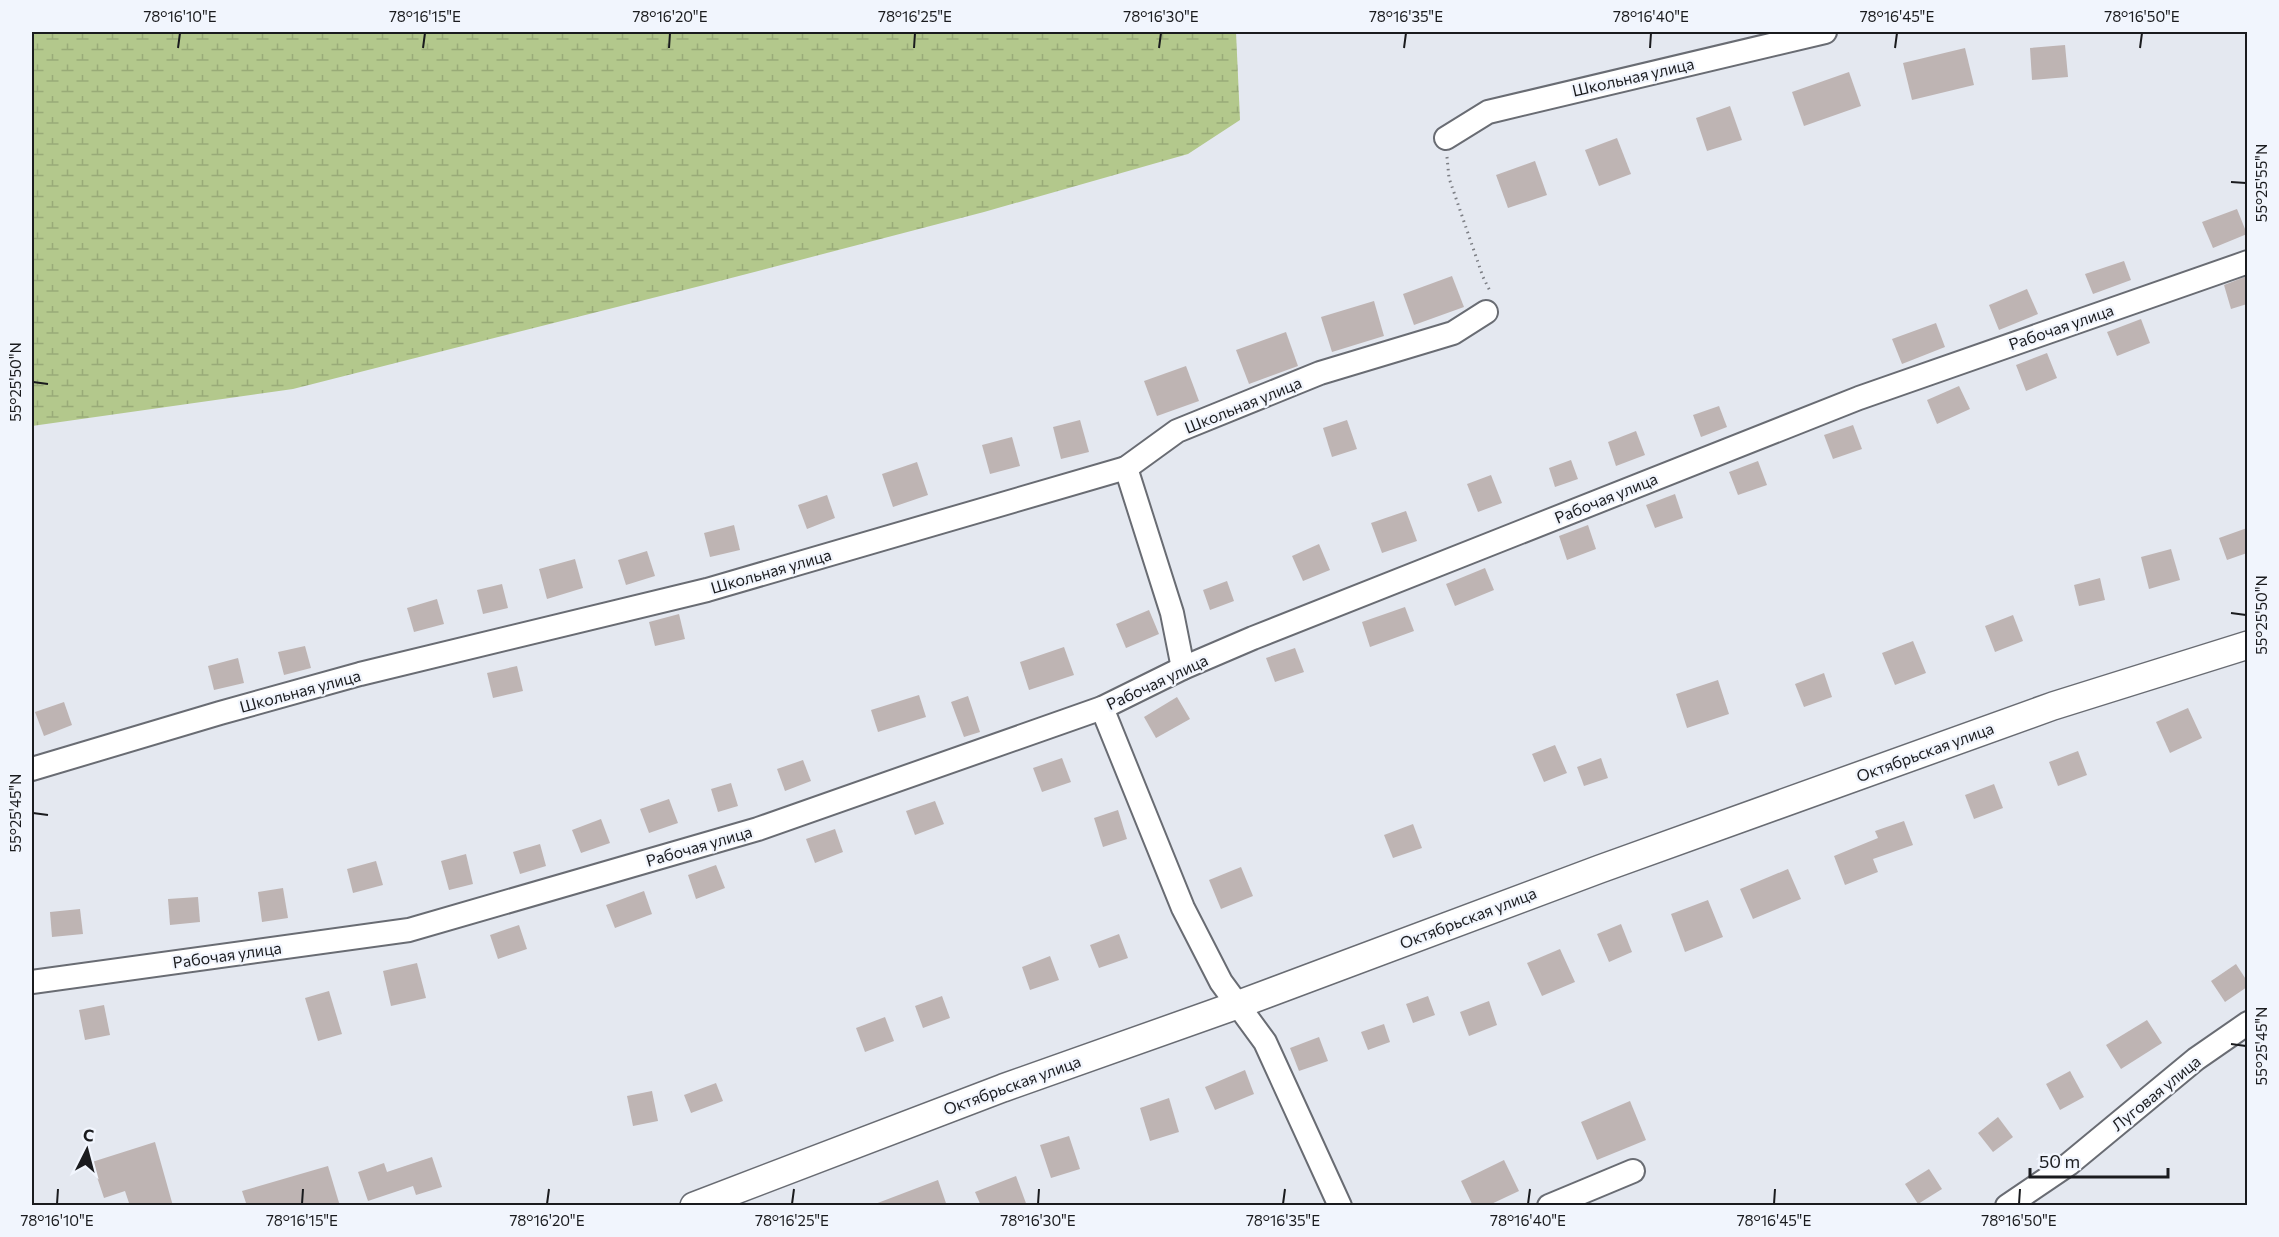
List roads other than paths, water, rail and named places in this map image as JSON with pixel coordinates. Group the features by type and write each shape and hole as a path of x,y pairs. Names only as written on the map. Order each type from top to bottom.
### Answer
{"street":[{"name":"Школьная улица","path":"1446,138 1488,112 1825,32"},
{"name":"Рабочая улица","path":"32,982 409,930 758,829 1102,708 1183,668 1275,630 1859,398 2247,262"},
{"name":"Школьная улица","path":"32,769 350,677 707,590 1126,468 1177,431 1320,373 1453,333 1486,312"},
{"path":"1126,468 1172,613 1183,668"},
{"name":"Октябрьская улица","path":"694,1206 1003,1088 1237,1005 1600,869 2053,706 2247,645"},
{"path":"1102,708 1183,908 1221,982 1265,1042 1340,1206"},
{"name":"Луговая улица","path":"2007,1206 2069,1164 2196,1059 2247,1023"},
{"path":"1548,1206 1633,1171"}]}
